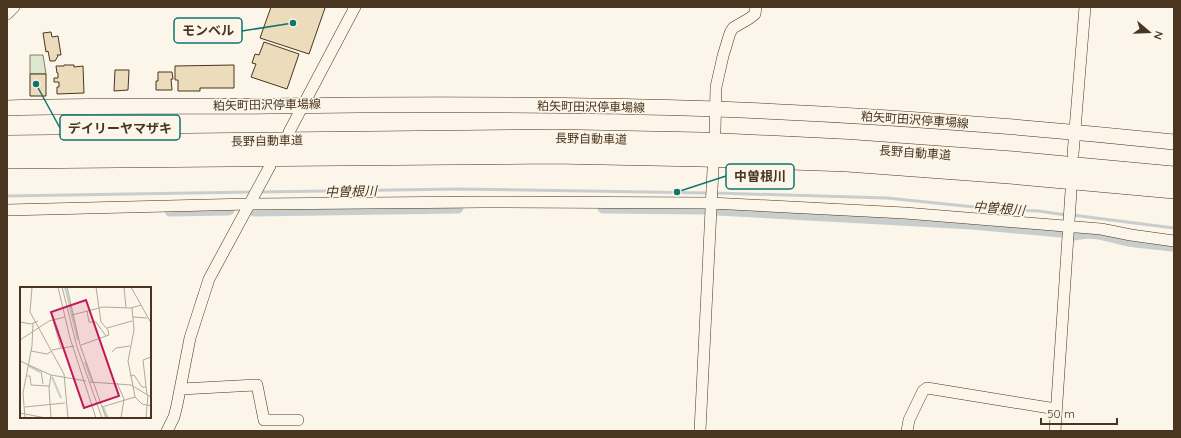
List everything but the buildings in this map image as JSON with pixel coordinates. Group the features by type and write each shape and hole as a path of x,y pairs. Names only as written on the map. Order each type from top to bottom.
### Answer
{"highway":[{"name":"長野自動車道","path":"7,144 554,138 702,141 848,148 1005,159 1174,175"},
{"name":"長野自動車道","path":"7,160 545,155 701,158 847,163 1009,175 1174,190"}],"main road":[{"name":"粕矢町田沢停車場線","path":"7,108 490,105 716,109 825,114 1076,132 1174,142"}],"street":[{"path":"7,14 14,7"},
{"path":"289,132 355,7"},
{"path":"715,131 716,87 730,33 733,28 754,14 756,7"},
{"path":"1073,154 1076,132 1085,7"},
{"path":"167,431 174,417 181,389 190,338 209,280 270,166"},
{"path":"700,431 713,169"},
{"path":"1055,431 1070,191"},
{"path":"7,210 249,204 483,202 711,203 905,213 1102,229 1174,241"},
{"path":"181,389 257,385 264,420 298,420"},
{"path":"907,431 909,420 923,391 926,388 1056,409"}],"green space":[{"path":"30,55 43,55 46,74 30,74"}],"waterway":[{"name":"中曽根川","path":"259,192 459,189 709,193"},
{"name":"中曽根川","path":"7,196 253,192"},
{"name":"中曽根川","path":"715,193 887,198 1004,210 1039,211 1066,215"},
{"path":"254,211 458,208"},
{"path":"603,208 705,209"},
{"path":"170,211 229,210"},
{"path":"717,210 972,224 1061,232"},
{"name":"中曽根川","path":"1072,215 1174,228"},
{"path":"1075,235 1088,233 1128,241 1171,246"}],"place":[{"name":"モンベル","path":"293,23"},
{"name":"デイリーヤマザキ","path":"36,84"},
{"name":"中曽根川","path":"677,192"}]}
